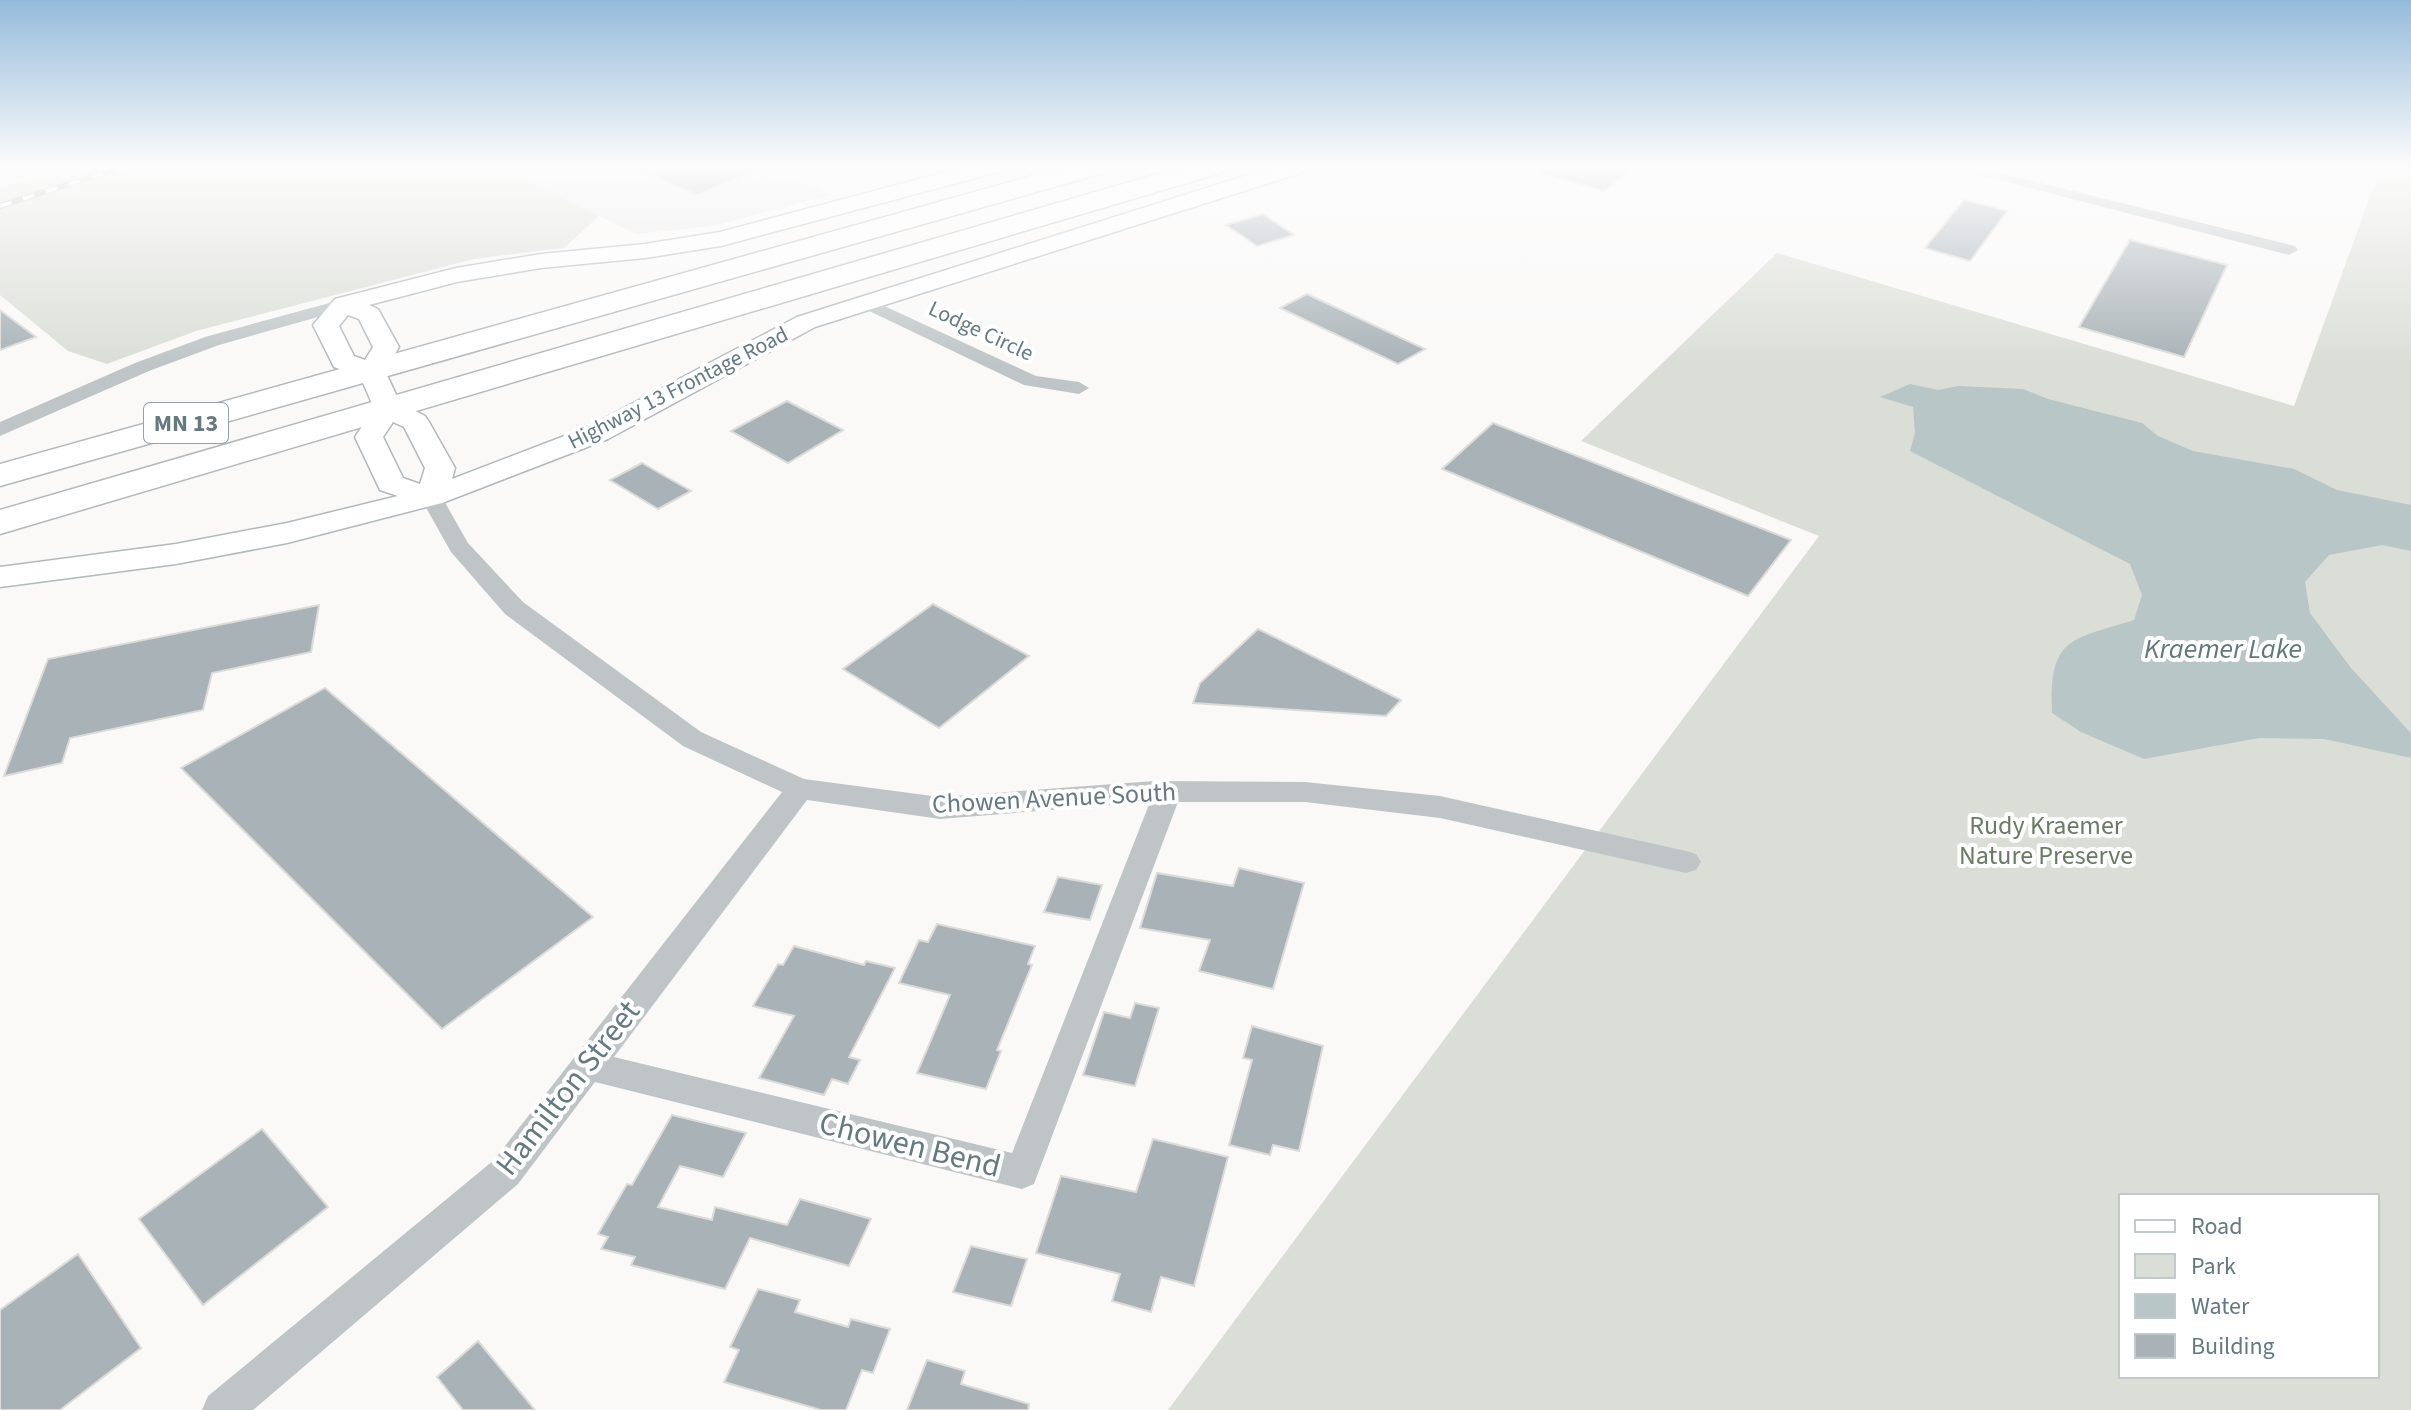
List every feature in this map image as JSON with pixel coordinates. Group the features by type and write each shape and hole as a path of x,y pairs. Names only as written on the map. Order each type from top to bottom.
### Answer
{"highway":[{"name":"MN 13","path":"0,475 865,232"},
{"name":"MN 13","path":"0,522 990,232"}],"street":[{"path":"0,430 184,351 344,304 456,275 541,261 645,251 748,232"},
{"name":"Highway 13 Frontage Road","path":"0,577 176,554 287,533 431,497 598,433 806,322 1092,232"},
{"path":"2216,232 2289,250"},
{"name":"Lodge Circle","path":"867,303 1031,381 1079,388"},
{"path":"344,304 326,325 343,361 371,371 388,408 415,422 440,468 431,497 391,484 369,437 388,408"},
{"path":"344,304 369,314 386,347 371,371"},
{"name":"Chowen Avenue South","path":"431,497 459,547 514,608 692,739 800,789 940,808 1168,791 1305,792 1440,807 1686,862"},
{"name":"Hamilton Street","path":"222,1410 506,1172 800,789"},
{"name":"Chowen Bend","path":"588,1065 1022,1172 1168,791"}],"green space":[{"path":"0,232 582,232 564,248 474,259 196,331 107,364 68,351 0,295"},
{"name":"Rudy Kraemer Nature Preserve","path":"2357,232 2411,232 2411,1410 1168,1410 1819,536 1581,441 1777,253 2294,406"}],"water":[{"name":"Kraemer Lake","path":"1910,384 1938,390 1958,386 2023,389 2048,399 2142,423 2158,436 2193,451 2294,469 2337,490 2411,505 2411,551 2382,545 2329,555 2305,582 2310,613 2351,668 2411,733 2411,758 2324,739 2259,738 2144,759 2081,732 2052,713 2055,669 2068,645 2094,632 2134,620 2142,595 2130,564 1910,451 1915,433 1913,407 1880,397"}],"building":[{"path":"1236,232 1289,232 1294,235 1257,246"},
{"path":"1938,232 1992,232 1970,261 1925,248"},
{"path":"2130,240 2227,265 2184,357 2079,327"},
{"path":"1307,294 1425,349 1398,364 1280,308"},
{"path":"0,310 36,337 0,350"},
{"path":"787,401 843,430 788,463 731,431"},
{"path":"1493,423 1791,540 1748,596 1442,469"},
{"path":"642,463 691,491 658,509 610,480"},
{"path":"933,604 1029,656 939,728 843,669"},
{"path":"319,605 311,652 212,673 203,710 70,738 62,763 4,776 48,659"},
{"path":"1258,629 1401,700 1386,716 1193,703 1200,683"},
{"path":"325,688 593,917 442,1029 181,768"},
{"path":"1239,868 1304,883 1273,989 1199,971 1210,940 1140,928 1157,873 1233,886"},
{"path":"1058,877 1102,885 1090,920 1044,912"},
{"path":"937,924 1035,946 1028,964 1032,965 997,1050 1001,1051 986,1089 917,1073 950,995 899,983 919,940 928,942"},
{"path":"794,946 864,965 866,961 895,968 849,1057 860,1060 848,1084 832,1079 824,1095 759,1078 794,1016 753,1006 778,964 783,965"},
{"path":"1135,1003 1159,1008 1135,1086 1083,1075 1104,1012 1130,1018"},
{"path":"1252,1026 1323,1046 1299,1151 1273,1145 1270,1155 1229,1145 1252,1060 1243,1058"},
{"path":"672,1115 746,1133 723,1177 680,1166 658,1207 712,1220 715,1207 787,1225 800,1199 871,1219 849,1266 750,1238 725,1289 631,1265 635,1257 601,1249 608,1237 598,1234 627,1184 632,1185"},
{"path":"262,1129 328,1207 203,1305 139,1219"},
{"path":"1153,1139 1228,1157 1194,1286 1161,1277 1151,1312 1112,1301 1120,1274 1036,1253 1061,1176 1136,1192"},
{"path":"971,1246 1027,1259 1011,1306 953,1292"},
{"path":"78,1254 141,1348 60,1410 0,1410 0,1310"},
{"path":"758,1289 800,1300 795,1312 848,1327 851,1319 890,1329 873,1373 862,1370 846,1410 821,1410 724,1382 739,1350 730,1347"},
{"path":"478,1341 535,1410 463,1410 437,1377"},
{"path":"927,1360 965,1371 961,1384 1029,1404 1028,1410 907,1410"}]}
